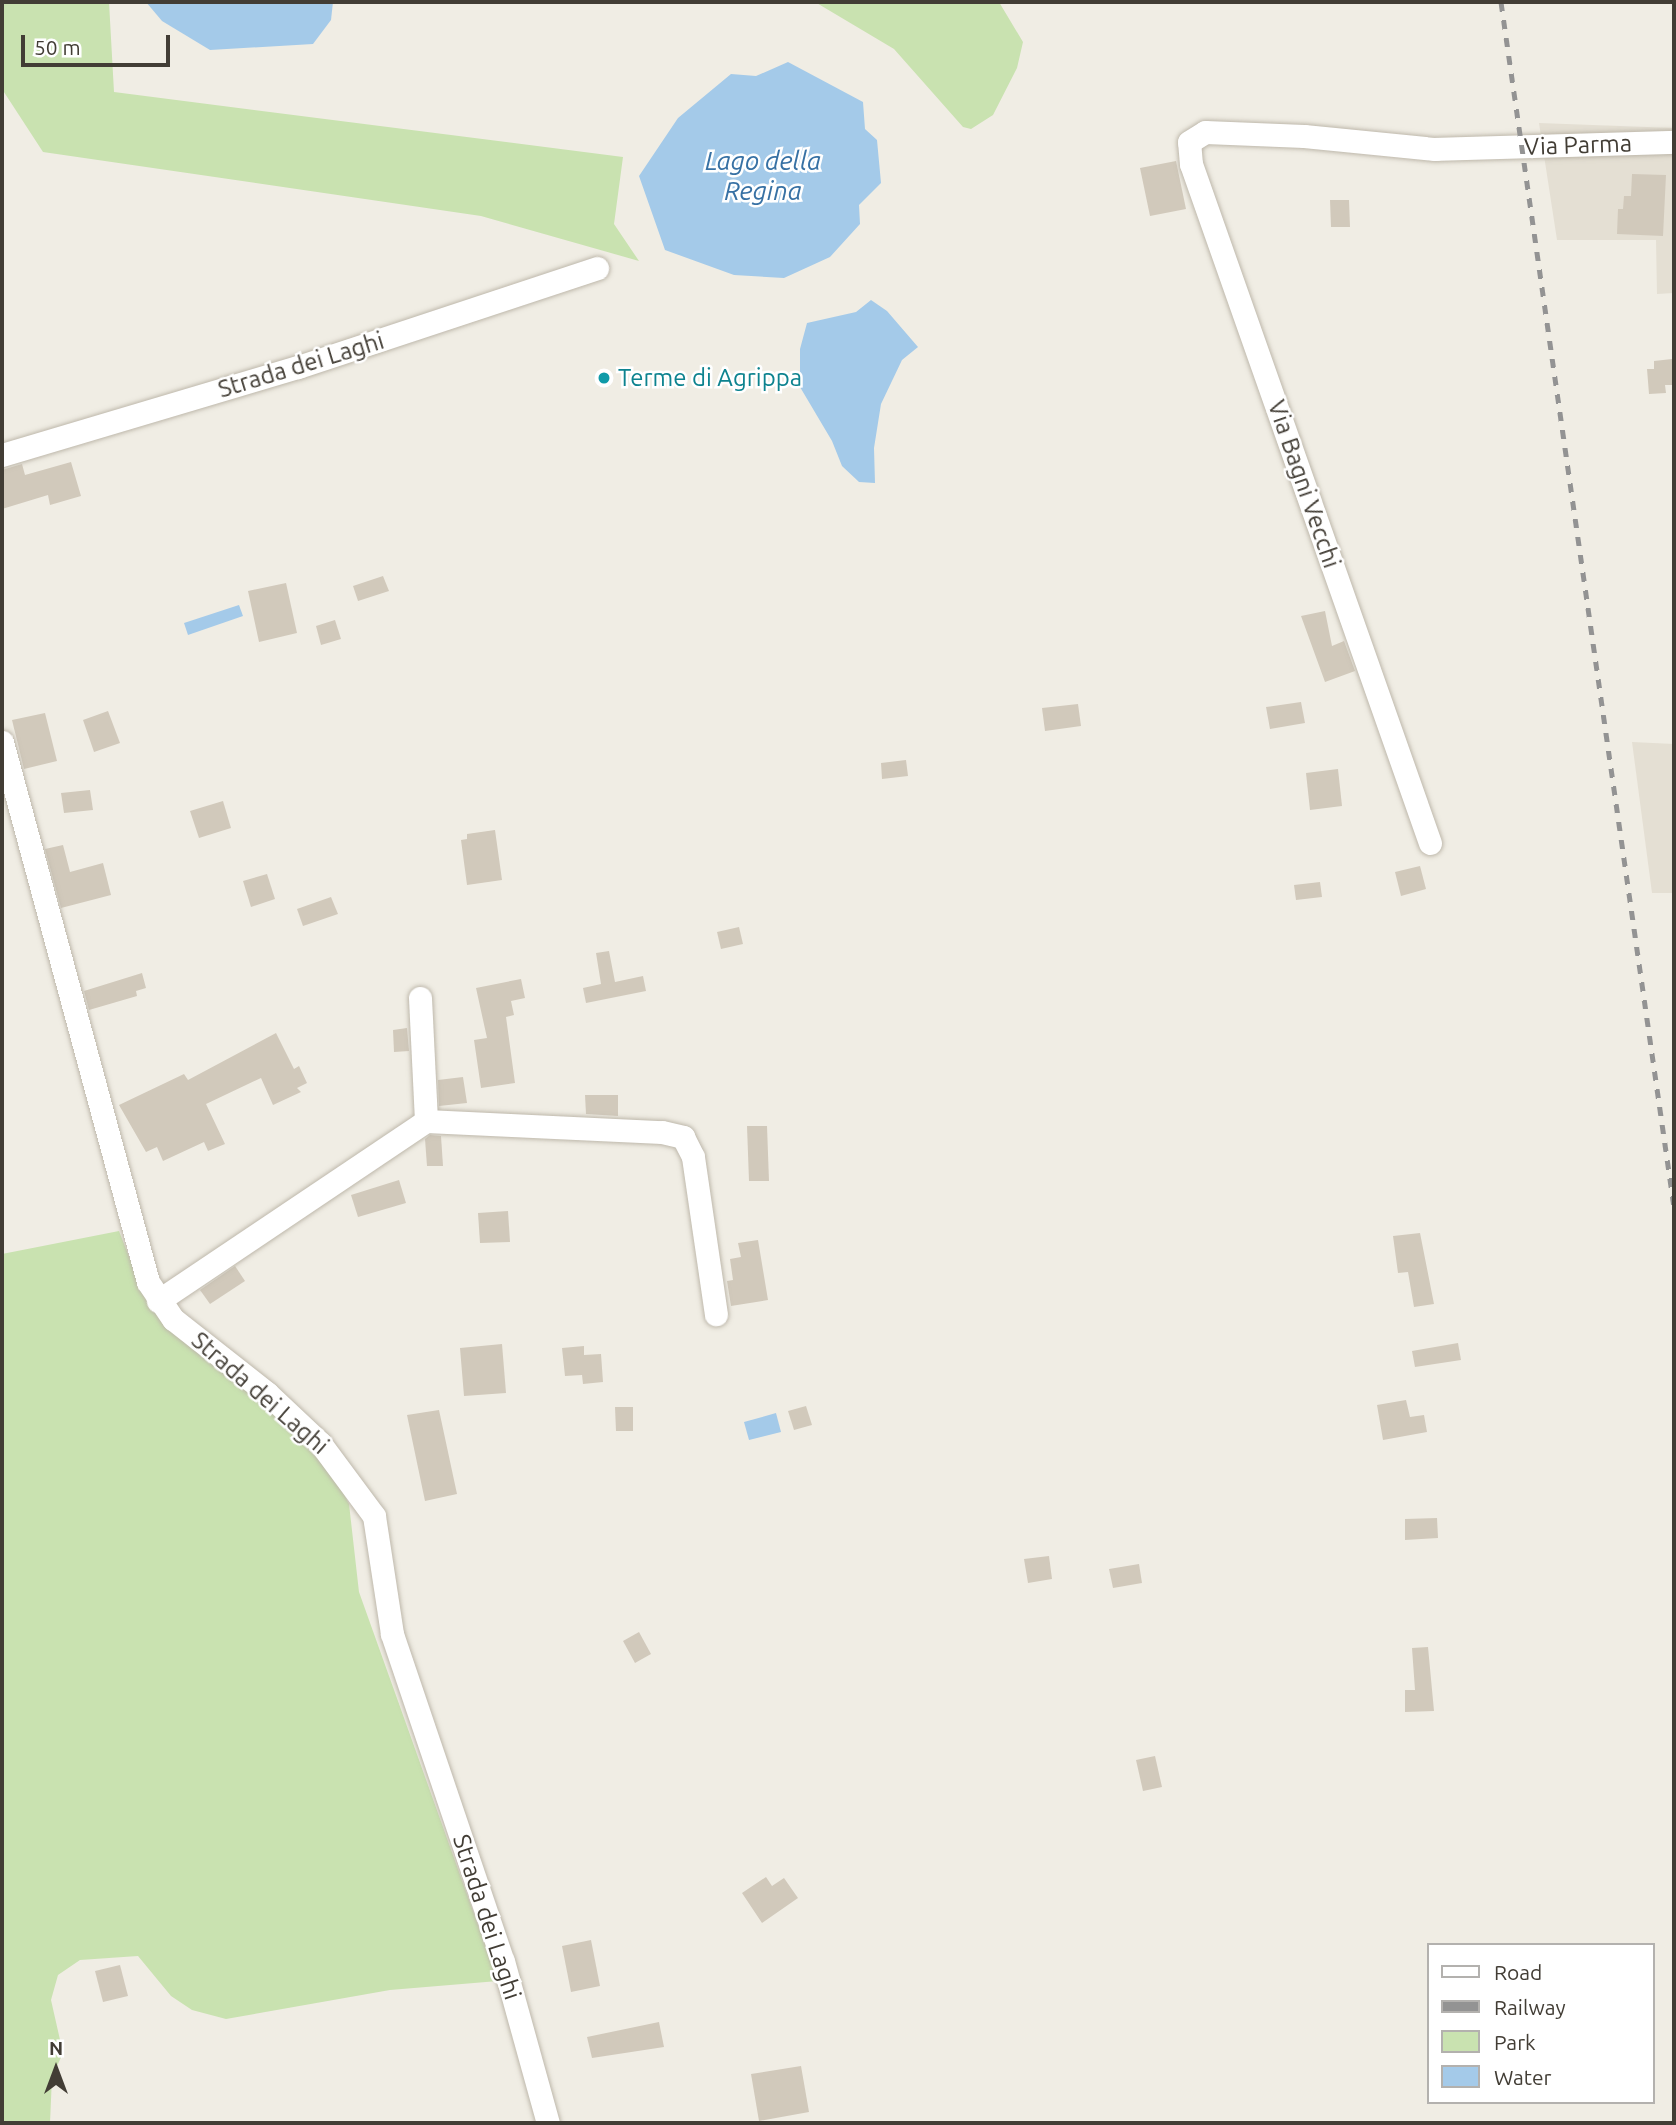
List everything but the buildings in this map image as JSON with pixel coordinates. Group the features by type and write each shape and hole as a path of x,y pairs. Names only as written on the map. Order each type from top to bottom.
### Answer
{"street":[{"name":"Via Parma","path":"1205,132 1304,136 1420,148 1674,142"},
{"name":"Via Bagni Vecchi","path":"1205,132 1189,142 1191,164 1430,844"},
{"name":"Strada dei Laghi","path":"2,455 299,367 597,268"},
{"name":"Strada dei Laghi","path":"2,742 144,1273 158,1301 314,1437 351,1479 374,1517 392,1634 503,1961 548,2123"},
{"path":"420,998 426,1121"},
{"path":"158,1301 426,1121 662,1132 683,1137 693,1157 716,1314"}],"shaded area":[{"path":"1539,123 1674,128 1674,293 1657,294 1656,240 1557,240"},
{"path":"1632,742 1674,744 1674,893 1652,893"}],"green space":[{"path":"2,2 109,2 114,92 623,157 614,224 639,261 481,216 43,152 2,89"},
{"path":"815,2 999,2 1023,42 1017,68 993,115 971,129 963,127 894,49"},
{"path":"119,1231 146,1300 292,1430 337,1481 349,1504 359,1592 498,1981 390,1990 226,2019 192,2010 171,1996 138,1956 80,1960 58,1975 51,2000 63,2053 52,2077 50,2123 2,2123 2,1254"}],"water":[{"path":"146,2 333,2 331,20 313,44 210,50 162,21"},
{"name":"Lago della Regina","path":"788,62 863,102 865,129 877,140 881,183 859,205 860,224 830,257 784,278 734,275 665,250 639,176 678,118 731,74 756,76"},
{"path":"871,300 887,311 918,347 902,360 881,404 874,448 875,483 859,482 842,466 832,441 800,387 800,349 807,323 856,312"},
{"path":"239,605 243,616 188,635 184,623"},
{"path":"776,1413 781,1432 749,1440 744,1422"}],"railway":[{"path":"1501,2 1674,1207"}],"place":[{"name":"Terme di Agrippa","path":"604,378"}]}
